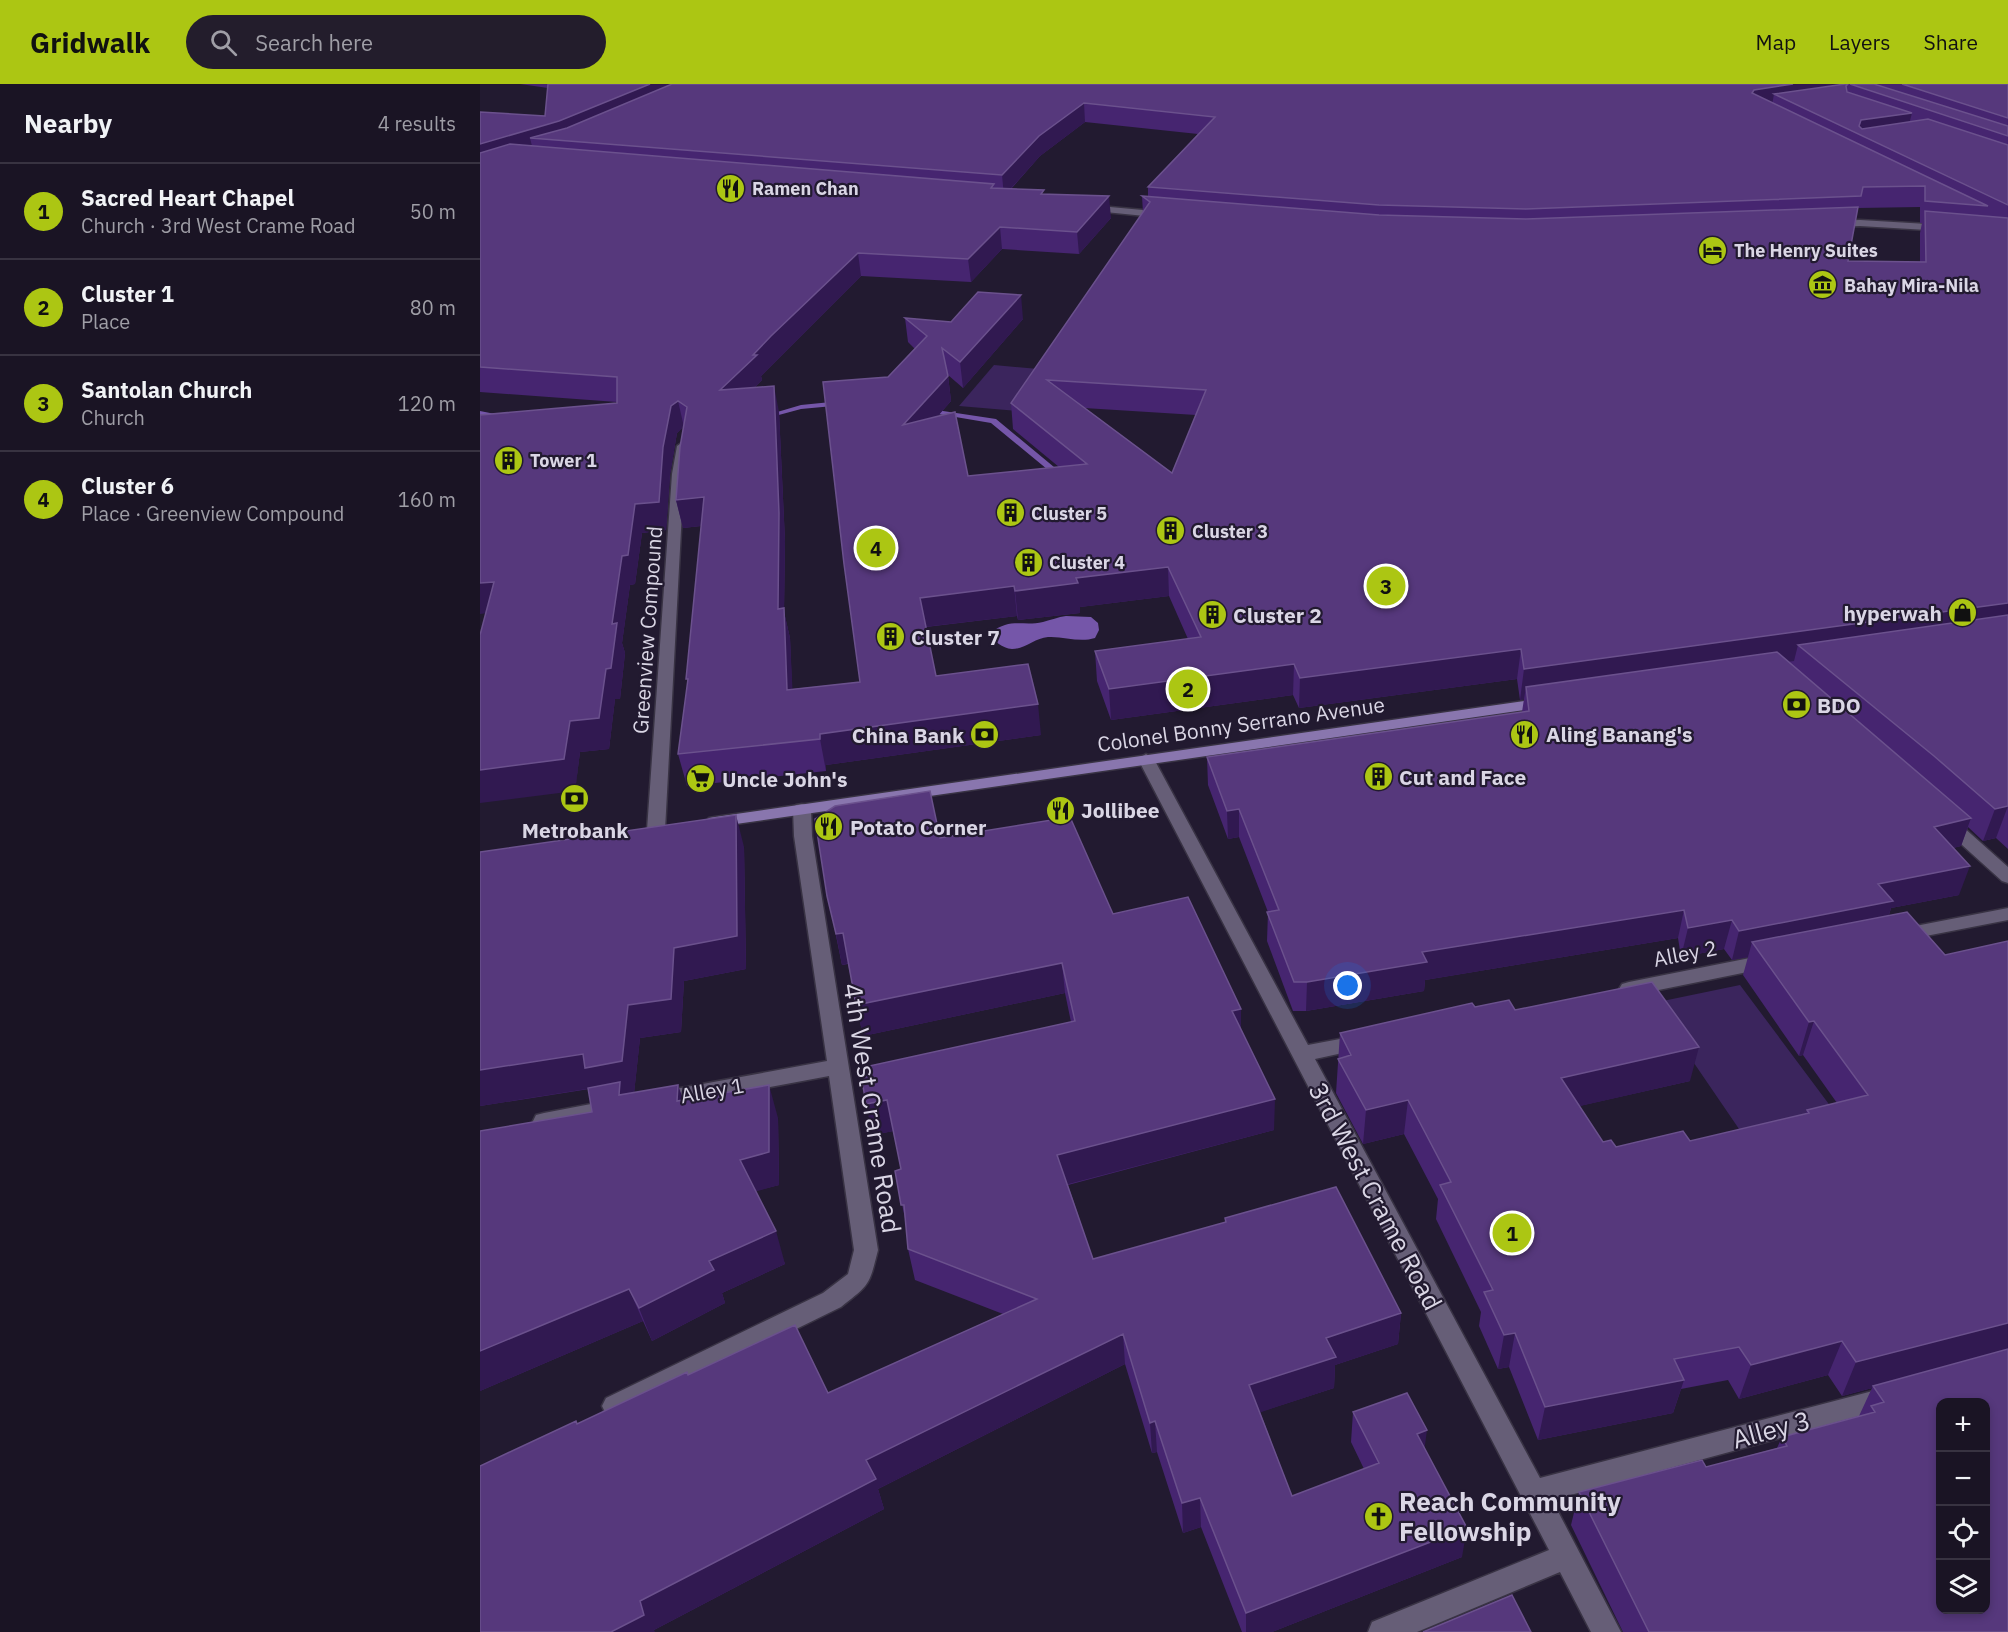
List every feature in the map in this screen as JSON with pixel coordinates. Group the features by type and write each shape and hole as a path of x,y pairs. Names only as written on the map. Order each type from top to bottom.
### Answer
{"main road":[{"name":"Colonel Bonny Serrano Avenue","path":"702,824 1561,701"}],"street":[{"path":"1080,207 1181,216"},
{"path":"1817,224 1860,223 1958,230"},
{"name":"Greenview Compound","path":"656,830 678,474 685,433"},
{"name":"3rd West Crame Road","path":"1146,759 1607,1632"},
{"path":"1932,807 2008,877"},
{"name":"4th West Crame Road","path":"595,1416 832,1300 859,1279 866,1250 803,836 802,809"},
{"path":"1881,939 2008,914"},
{"name":"Alley 2","path":"1614,992 1788,957"},
{"path":"1301,1054 1382,1038"},
{"name":"Alley 1","path":"522,1125 837,1067"},
{"name":"Alley 3","path":"1533,1493 1915,1390"},
{"path":"1382,1632 1567,1556"}],"shaded area":[{"path":"994,365 1050,370 1018,411 959,406"},
{"path":"1066,616 1091,617 1098,623 1099,630 1095,638 1083,640 1048,637 1012,649 999,644 991,633 1004,625 1043,622"},
{"path":"1740,985 1846,1127 1752,1148 1653,1003"}],"building":[{"path":"548,84 650,84 559,121 480,144 480,112 545,116"},
{"path":"672,84 1793,84 1754,90 1752,93 1988,206 1925,201 1925,186 1863,187 1861,196 1526,209 1379,205 1148,187 1215,117 1084,103 1039,136 1002,175 530,138 567,128"},
{"path":"1848,84 1847,92 1912,113 1861,120 1859,126 1862,129 1928,119 2008,145 2008,205 1774,94"},
{"path":"1850,84 1874,84 2008,126 2008,136"},
{"path":"1902,84 2008,84 2008,118"},
{"path":"510,144 994,184 991,188 1044,190 1041,194 1109,196 1077,232 1000,227 968,259 858,253 771,336 753,355 757,355 720,390 774,386 779,513 778,609 784,608 787,690 860,682 823,382 888,377 927,336 905,318 951,322 978,292 1021,295 960,362 942,348 948,376 903,425 955,412 968,476 1087,464 1011,403 1150,202 1142,196 1379,215 1526,219 1858,207 1848,261 1926,262 1925,211 2008,218 2008,603 1524,669 1521,649 1300,678 1294,664 1109,689 1095,651 1201,637 1168,567 1076,578 1078,583 1015,591 1014,586 920,598 936,676 1028,664 1038,704 820,734 820,739 678,754 688,679 686,679 704,497 676,500 680,447 687,407 678,401 671,406 663,447 659,502 635,504 628,555 622,556 612,624 617,623 611,668 606,669 599,718 570,721 564,759 480,770 480,635 494,582 480,583 480,415 617,403 617,377 480,367 480,153","holes":["1047,380 1206,390 1172,473"]},
{"path":"2008,615 2008,806 1995,809 1798,645"},
{"path":"1777,652 1971,818 1934,827 1970,866 1878,884 1893,901 1739,931 1732,920 1688,928 1684,910 1422,952 1427,962 1307,982 1294,982 1267,912 1279,910 1239,809 1227,811 1207,757 1529,711 1526,687"},
{"path":"930,791 940,838 1070,817 1113,914 1188,897 1241,1009 1232,1011 1275,1099 1057,1155 1093,1259 1226,1222 1225,1218 1336,1187 1401,1313 1326,1338 1336,1357 1249,1385 1292,1496 1379,1463 1353,1412 1407,1393 1427,1430 1417,1434 1467,1528 1246,1613 1200,1498 1182,1503 1155,1421 1150,1423 1123,1334 866,1460 876,1479 640,1601 644,1615 611,1632 480,1632 480,1466 576,1421 577,1424 687,1372 688,1375 795,1325 828,1393 1037,1299 908,1249 904,1205 901,1205 895,1171 901,1169 887,1100 866,1104 860,1068 1075,1021 1062,963 856,1005 843,933 836,934 827,896 815,819 835,806"},
{"path":"736,815 737,936 674,948 671,999 628,1005 622,1061 585,1068 583,1054 480,1070 480,852"},
{"path":"1907,912 1945,955 2008,941 2008,1323 1856,1362 1842,1341 1751,1365 1739,1347 1674,1359 1684,1380 1545,1407 1515,1333 1504,1335 1484,1292 1493,1290 1440,1185 1451,1182 1408,1100 1366,1110 1338,1059 1351,1055 1340,1033 1472,1003 1475,1007 1509,1000 1515,1010 1652,982 1699,1047 1561,1078 1603,1142 1611,1140 1616,1147 1683,1131 1690,1141 1809,1113 1807,1110 1868,1095 1814,1021 1809,1022 1752,942"},
{"path":"620,1082 619,1095 678,1085 677,1101 769,1085 769,1152 740,1160 776,1231 709,1261 714,1270 639,1308 629,1289 480,1351 480,1131 592,1112 588,1088"},
{"path":"2008,1349 2008,1632 1649,1632 1579,1492 1702,1460 1706,1467 1787,1446 1782,1437 1875,1412 1871,1406 1884,1402 1873,1386"},
{"path":"1512,1595 1531,1632 1423,1632"}],"waterway":[{"path":"764,417 801,407 841,403"},
{"path":"926,410 993,421 1062,477"},
{"path":"480,413 502,418"}],"place":[{"name":"Ramen Chan","path":"731,188"},
{"name":"The Henry Suites","path":"1713,250"},
{"name":"Bahay Mira-Nila","path":"1823,285"},
{"name":"Tower 1","path":"509,460"},
{"name":"Cluster 5","path":"1010,513"},
{"name":"Cluster 3","path":"1171,531"},
{"name":"Cluster 6","path":"876,548"},
{"name":"Cluster 4","path":"1028,562"},
{"name":"Santolan Church","path":"1386,586"},
{"name":"hyperwah","path":"1963,613"},
{"name":"Cluster 2","path":"1212,615"},
{"name":"Cluster 7","path":"890,637"},
{"name":"Cluster 1","path":"1188,689"},
{"name":"BDO","path":"1796,705"},
{"name":"Aling Banang's","path":"1525,734"},
{"name":"China Bank","path":"985,735"},
{"name":"Cut and Face","path":"1378,777"},
{"name":"Uncle John's","path":"701,779"},
{"name":"Metrobank","path":"575,799"},
{"name":"Jollibee","path":"1060,810"},
{"name":"Potato Corner","path":"829,827"},
{"name":"Sacred Heart Chapel","path":"1512,1233"},
{"name":"Reach Community Fellowship","path":"1378,1516"}]}
